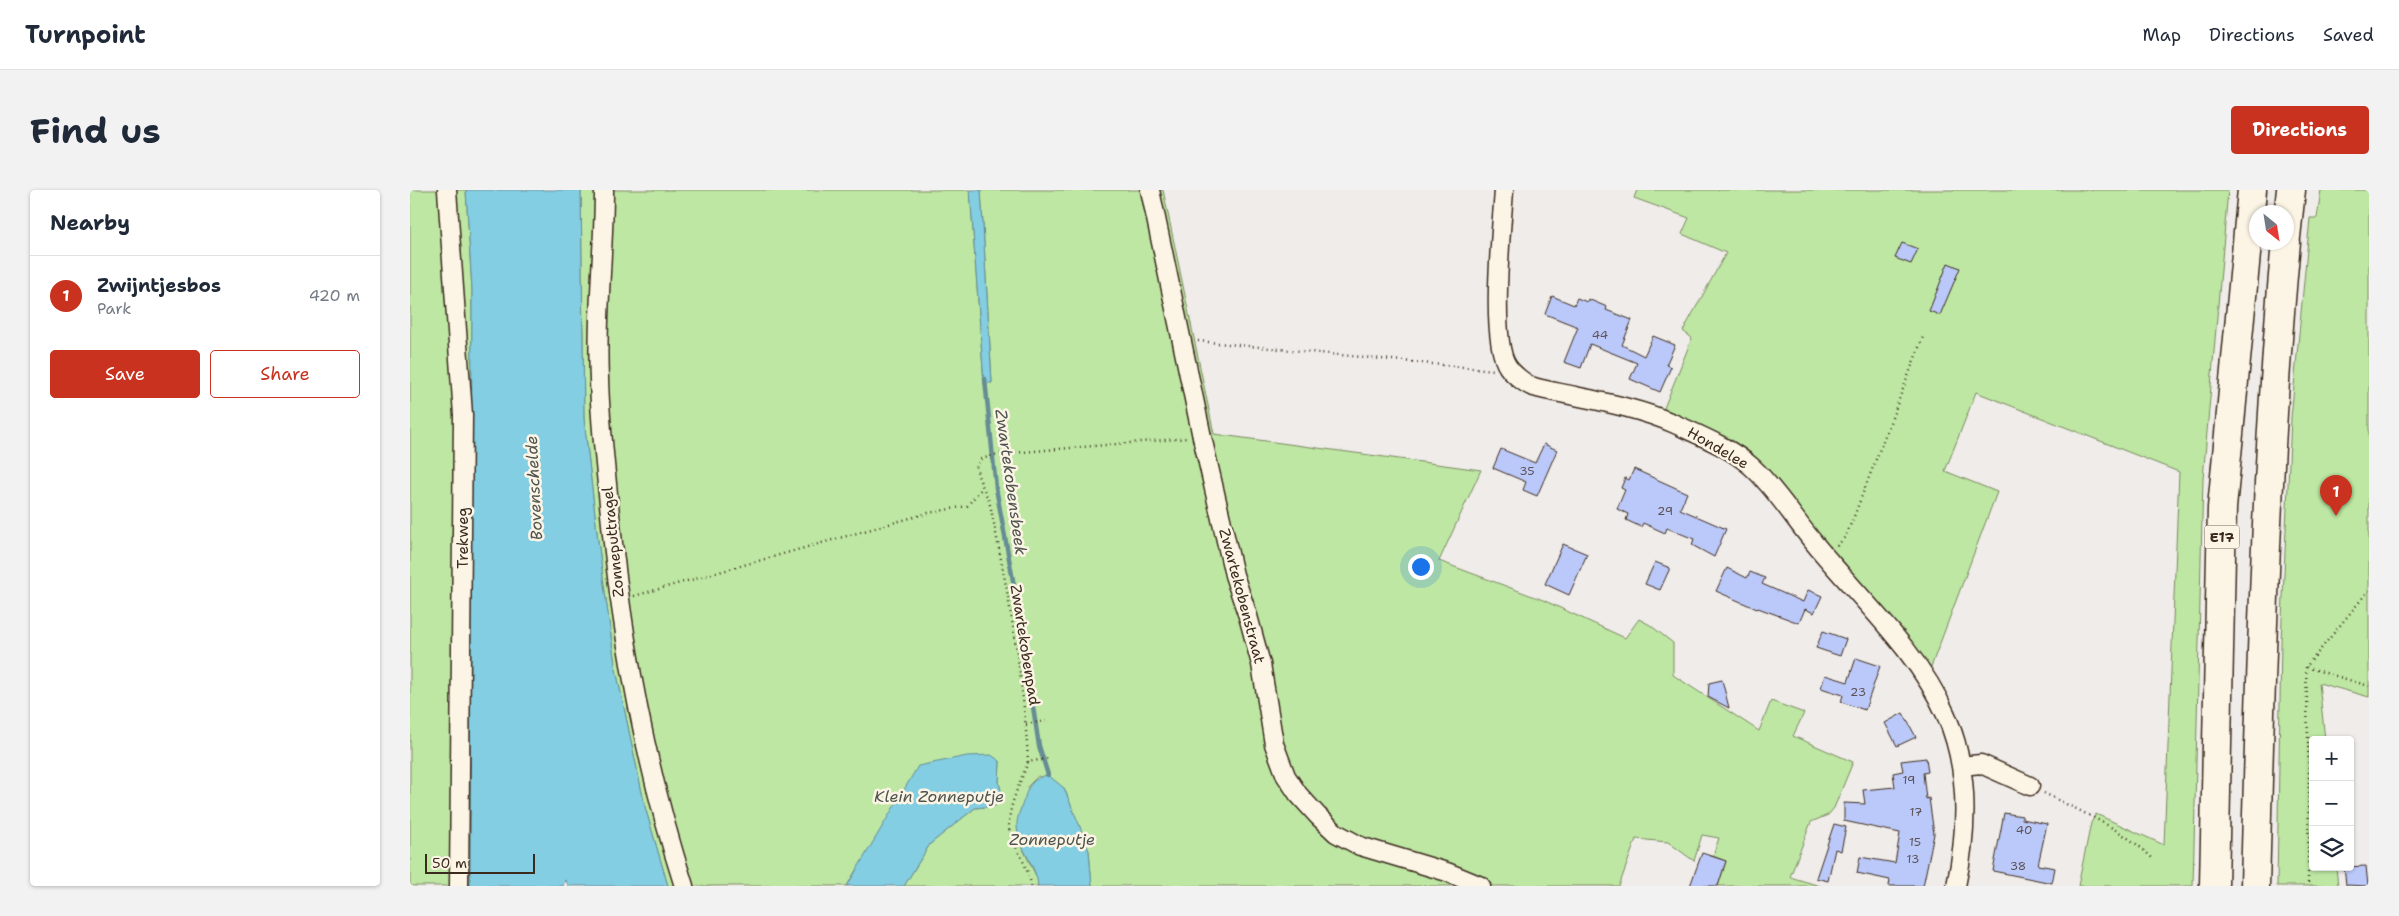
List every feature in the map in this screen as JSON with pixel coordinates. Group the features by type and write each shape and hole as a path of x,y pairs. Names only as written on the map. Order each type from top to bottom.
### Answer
{"highway":[{"name":"E17","path":"2214,886 2222,508 2252,190"},
{"path":"2289,205 2291,190"},
{"path":"2255,886 2266,516 2275,358 2285,250"}],"street":[{"name":"Trekweg","path":"447,190 464,415 459,886"},
{"name":"Zonneputtragel","path":"604,190 598,378 620,600 634,689 648,755 668,836 684,886"},
{"name":"Zwartekobenstraat","path":"1150,190 1202,437 1234,575 1248,616 1260,664 1274,744 1286,776 1298,794 1336,833 1360,846 1447,872 1481,886"},
{"path":"1504,190 1497,308 1501,344 1507,367"},
{"name":"Hondelee","path":"1507,367 1531,387 1645,412 1720,446 1740,458 1765,481 1827,558 1910,655 1930,685 1946,716 1961,766 1966,817 1964,850 1956,886"},
{"path":"1961,766 1981,764 2030,786"}],"path":[{"path":"1827,558 1845,537 1853,519 1923,337"},
{"path":"1182,343 1194,340 1330,352 1489,371 1507,367"},
{"name":"Zwartekobenpad","path":"1028,762 1026,724 990,506 982,488 976,466 981,458 988,455 1202,437"},
{"path":"620,600 928,513 967,506 982,488"},
{"path":"2308,886 2309,774 2306,667 2369,590"},
{"path":"2306,667 2369,686"},
{"path":"1026,724 1046,721"},
{"path":"1031,886 1030,875 1009,828 1014,802 1028,762 1049,758"},
{"path":"2030,786 2098,820 2140,845 2153,859"}],"green space":[{"path":"410,190 466,190 472,290 470,886 410,886"},
{"path":"581,190 970,190 984,383 992,382 981,190 1163,190 1214,434 1481,470 1439,561 1543,600 1625,638 1639,619 1673,643 1673,675 1759,731 1771,701 1804,713 1793,736 1853,762 1834,808 1828,815 1811,822 1790,877 1820,886 1718,886 1726,861 1713,856 1719,838 1702,835 1694,861 1668,842 1636,839 1619,886 1092,886 1089,851 1064,788 1038,776 1028,786 1023,849 1038,880 1038,886 904,886 930,844 975,808 995,806 1003,798 999,783 1000,761 856,870 847,886 668,886 645,807 615,665 598,541 584,419"},
{"path":"1637,190 2228,190 2203,478 2193,886 2078,886 2091,823 2096,814 2164,845 2179,472 1976,392 1945,471 1997,492 1931,667 1842,560 1825,546 1747,451 1700,426 1662,413 1692,338 1683,331 1726,253 1682,234 1689,218 1634,198"},
{"path":"2321,190 2369,190 2369,697 2319,683 2325,736 2309,736 2309,871 2336,871 2338,886 2277,886 2281,642 2291,418 2310,218 2317,218"}],"water":[{"name":"Bovenschelde","path":"466,190 581,190 584,419 598,541 615,665 645,807 668,886 569,886 565,880 563,886 470,886 472,290"},
{"path":"970,190 981,190 992,383 984,383"},
{"name":"Klein Zonneputje","path":"991,755 1000,761 999,783 1003,798 995,806 975,808 930,844 904,886 847,886 918,766 967,756"},
{"name":"Zonneputje","path":"1048,775 1064,788 1079,824 1089,851 1092,886 1038,886 1034,871 1018,835 1017,823 1030,785 1043,776"}],"building":[{"path":"1902,243 1918,249 1911,264 1895,258"},
{"path":"1948,263 1960,268 1940,315 1929,311"},
{"path":"1552,296 1574,305 1577,298 1587,302 1588,299 1607,307 1606,310 1632,320 1622,345 1644,356 1653,336 1675,345 1666,365 1671,367 1660,392 1630,379 1637,363 1590,344 1581,368 1564,362 1578,327 1545,314"},
{"path":"1544,444 1557,450 1537,496 1523,490 1526,482 1493,468 1501,449 1535,463"},
{"path":"1634,469 1687,493 1680,509 1726,529 1714,557 1692,545 1694,539 1667,528 1665,533 1643,523 1641,527 1626,520 1628,514 1617,509 1625,490 1621,488 1625,478 1629,480"},
{"path":"1563,544 1587,554 1569,595 1545,584"},
{"path":"1655,562 1670,568 1660,590 1645,584"},
{"path":"1727,568 1747,578 1750,572 1765,578 1762,584 1803,602 1808,590 1822,596 1814,613 1805,609 1799,623 1757,609 1716,591"},
{"path":"1823,631 1846,639 1840,656 1816,648"},
{"path":"1856,658 1880,666 1865,710 1841,702 1843,695 1821,688 1825,675 1848,682"},
{"path":"1722,680 1729,708 1708,697 1709,683"},
{"path":"1903,713 1916,737 1897,746 1885,723"},
{"path":"1926,758 1928,772 1923,773 1926,799 1929,798 1934,834 1923,886 1889,886 1890,880 1857,873 1860,857 1895,863 1900,833 1844,821 1844,803 1865,804 1863,790 1895,787 1893,773 1903,771 1901,761"},
{"path":"2004,813 2022,816 2022,819 2047,824 2038,865 2055,868 2052,883 1993,871"},
{"path":"1834,824 1846,827 1841,851 1835,849 1828,881 1816,878"},
{"path":"1702,853 1726,861 1718,886 1690,886"},
{"path":"2366,866 2368,886 2346,885 2344,871 2354,871 2354,867"}],"waterway":[{"name":"Zwartekobensbeek","path":"985,379 996,488 1017,602 1039,746 1048,775"}],"place":[{"name":"Zwijntjesbos","path":"2336,516"}]}
